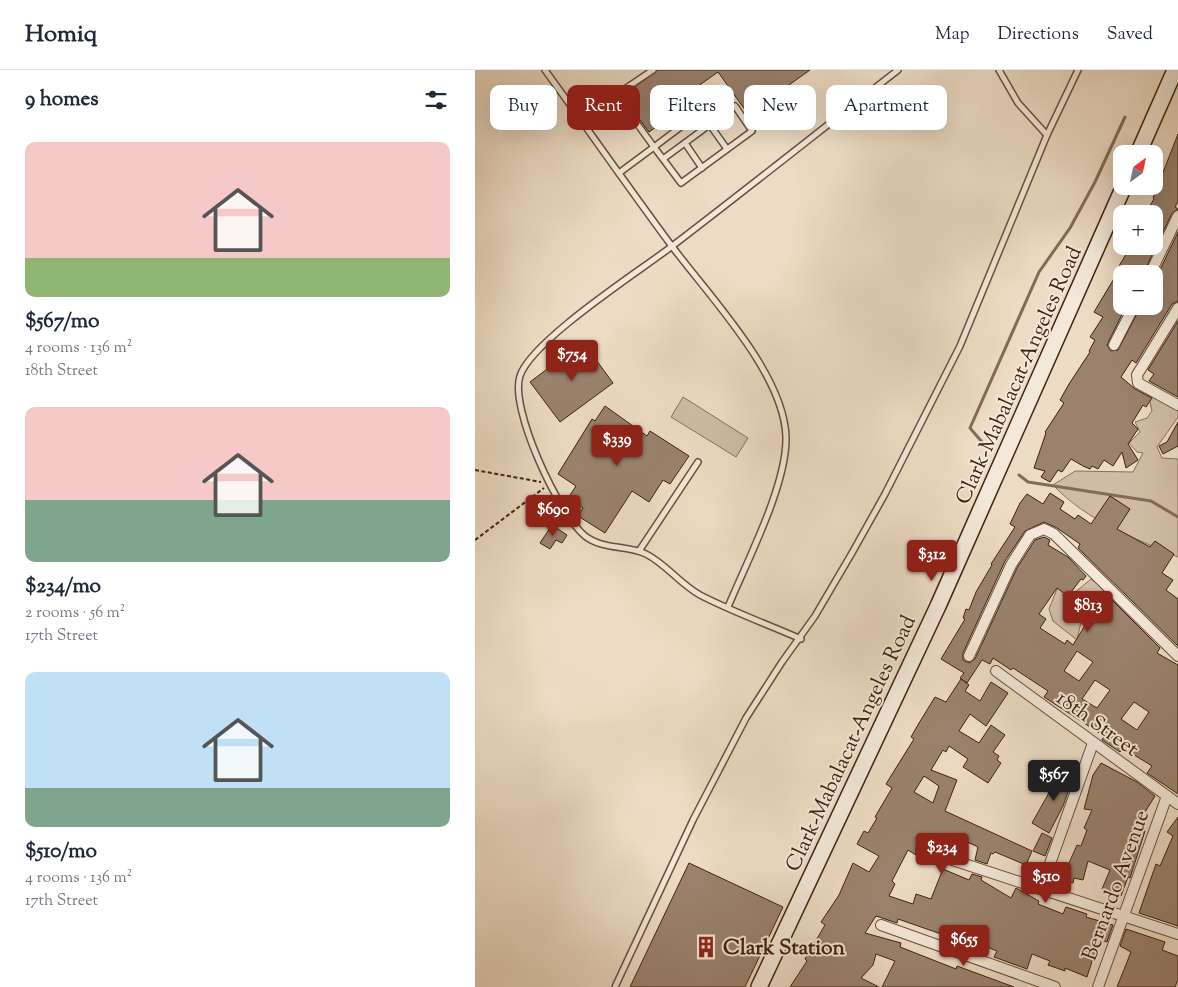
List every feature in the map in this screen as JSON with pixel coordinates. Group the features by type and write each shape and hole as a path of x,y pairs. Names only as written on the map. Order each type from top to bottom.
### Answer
{"main road":[{"path":"1142,145 1175,70"},
{"name":"Clark-Mabalacat-Angeles Road","path":"759,987 942,597 1120,195"}],"street":[{"path":"1154,265 1178,216"},
{"path":"1178,308 1137,375 1138,383 1178,405"},
{"path":"1114,345 1129,315"},
{"path":"969,656 1011,564 1029,535 1036,530 1044,529 1054,534 1178,656"},
{"name":"18th Street","path":"996,671 1178,804"},
{"path":"1041,889 1093,743"},
{"name":"Bernardo Avenue","path":"1098,987 1122,914 1167,796"},
{"path":"922,850 1122,914 1178,934"},
{"path":"881,925 1055,987"}],"lane":[{"path":"545,70 567,101"},
{"path":"632,85 653,70"},
{"path":"801,638 728,608 687,586 663,566 639,551 598,544 588,538 572,523 550,485 522,411 518,385 524,367 533,354 563,328 672,246 897,70"},
{"path":"999,70 1007,87 1018,103 1047,135"},
{"path":"615,987 693,820 746,718 782,662 801,638 885,494 960,346 1047,135 1078,70"},
{"path":"640,128 681,183 752,131 734,107"},
{"path":"588,130 672,246 741,336 762,367 777,398 786,436 785,460 778,486 728,608"},
{"path":"619,173 677,130"},
{"path":"663,159 703,130"},
{"path":"714,130 727,149"},
{"path":"685,143 702,168"},
{"path":"639,551 698,462"}],"path":[{"path":"475,470 510,475 550,485"},
{"path":"475,540 533,495 550,485"}],"shaded area":[{"path":"1148,393 1178,406 1178,417 1157,447 1162,458 1178,459 1178,557 1096,519 1066,498 1053,485 1075,471 1133,472 1143,453 1137,452 1129,443 1140,432 1135,422 1147,418 1152,411"},
{"path":"683,397 748,438 736,457 671,417"},
{"path":"1091,579 1111,594 1081,622 1077,640 1053,621 1049,609 1059,584 1063,596 1067,599"}],"building":[{"path":"658,70 810,70 789,85 744,85 744,108 734,94 734,85 727,85 718,72 700,85 650,85 650,130 652,130 649,132 640,120 640,85 637,85"},
{"path":"1178,134 1178,201 1175,207 1178,209 1172,213 1163,232 1163,205 1150,205 1154,195 1163,195 1163,172"},
{"path":"1178,232 1178,301 1172,304 1136,363 1132,360 1121,377 1135,389 1152,398 1146,407 1143,405 1132,423 1138,429 1128,444 1138,460 1126,468 1122,452 1113,466 1104,460 1098,469 1092,466 1090,469 1071,459 1062,472 1058,470 1050,482 1041,477 1045,471 1034,468 1045,432 1064,403 1060,400 1090,352 1095,340 1090,337 1103,317 1094,312 1113,280 1113,315 1122,315 1107,345 1111,351 1118,350 1136,315 1163,315 1162,265"},
{"path":"1126,255 1152,255 1147,265 1120,265"},
{"path":"1178,321 1178,397 1149,381 1154,374 1148,370"},
{"path":"583,342 613,383 560,422 530,382"},
{"path":"605,406 647,436 650,431 689,456 670,484 663,480 649,502 632,491 605,533 578,516 583,508 568,498 576,486 558,474 592,419 595,421"},
{"path":"1178,422 1178,446 1163,454 1159,446 1167,442"},
{"path":"1050,493 1064,502 1060,509 1075,519 1078,515 1091,524 1110,496 1130,509 1117,529 1150,547 1155,541 1174,554 1162,573 1173,580 1166,590 1178,599 1178,646 1078,548 1080,544 1057,528 1044,522 1025,531 1005,561 963,653 963,660 969,663 975,659 1017,568 1035,540 1044,537 1050,540 1048,545 1068,557 1086,576 1083,580 1081,579 1068,596 1057,588 1039,614 1046,619 1040,628 1065,644 1067,640 1073,645 1087,622 1092,625 1110,598 1160,648 1157,653 1178,665 1178,794 1147,773 1152,766 1123,748 1120,752 1102,740 1104,736 1044,697 1048,691 1013,668 1011,670 993,658 990,664 982,660 967,683 960,678 964,673 941,659 965,619 963,618 966,609 969,610 991,564 1015,527 1010,524 1020,503 1027,494 1043,504","holes":["1077,651 1093,662 1079,681 1064,671","1095,680 1110,690 1097,708 1082,699","1134,702 1149,712 1137,730 1121,719"]},
{"path":"552,525 567,535 562,543 556,540 550,549 540,543"},
{"path":"961,679 969,685 965,691 980,701 991,682 1008,693 986,726 970,714 959,731 979,743 991,725 1005,735 993,752 999,756 997,760 1001,763 988,783 963,767 968,759 949,746 946,752 943,750 931,770 957,780 945,811 1032,851 1026,865 995,852 991,853 987,864 975,860 978,847 959,838 952,853 920,843 916,847 916,855 908,850 892,881 895,884 889,896 913,904 916,894 931,899 943,869 969,880 972,874 982,877 981,880 1011,898 1016,888 1039,901 1038,904 1063,914 1066,907 1087,914 1086,917 1113,925 1107,942 1099,939 1087,977 1065,968 1065,971 1048,965 1050,961 1032,954 1027,969 994,957 997,951 972,941 973,939 946,930 944,935 898,919 897,923 876,916 865,933 901,943 900,947 956,969 957,966 1014,987 882,987 895,961 876,954 873,965 861,978 879,987 790,987 807,961 805,959 825,925 821,922 839,895 853,863 869,872 879,856 857,844 864,831 868,833 877,818 875,817 892,788 886,784 914,739 911,737 935,697 946,702","holes":["924,776 939,786 933,803 914,792"]},
{"path":"1101,763 1137,782 1155,796 1135,828 1145,831 1130,878 1128,877 1121,896 1102,889 1110,870 1088,861 1083,880 1074,878 1073,883 1064,881 1077,845 1081,846 1087,830 1084,828 1092,810 1084,809 1093,775"},
{"path":"1063,768 1074,775 1063,806 1049,833 1032,823"},
{"path":"1178,817 1178,926 1139,913 1156,864 1160,866 1173,836 1167,832"},
{"path":"1042,833 1052,838 1045,856 1033,851"},
{"name":"Clark Station","path":"689,863 783,907 745,987 630,987"},
{"path":"1126,929 1165,942 1162,950 1178,956 1178,980 1175,987 1117,987 1131,952 1120,946"}],"waterway":[{"path":"988,449 970,428 1039,272 1070,228 1095,182 1125,117"},
{"path":"1019,475 1028,482 1151,501 1178,517"}],"place":[{"name":"Clark Station","path":"706,947"}]}
